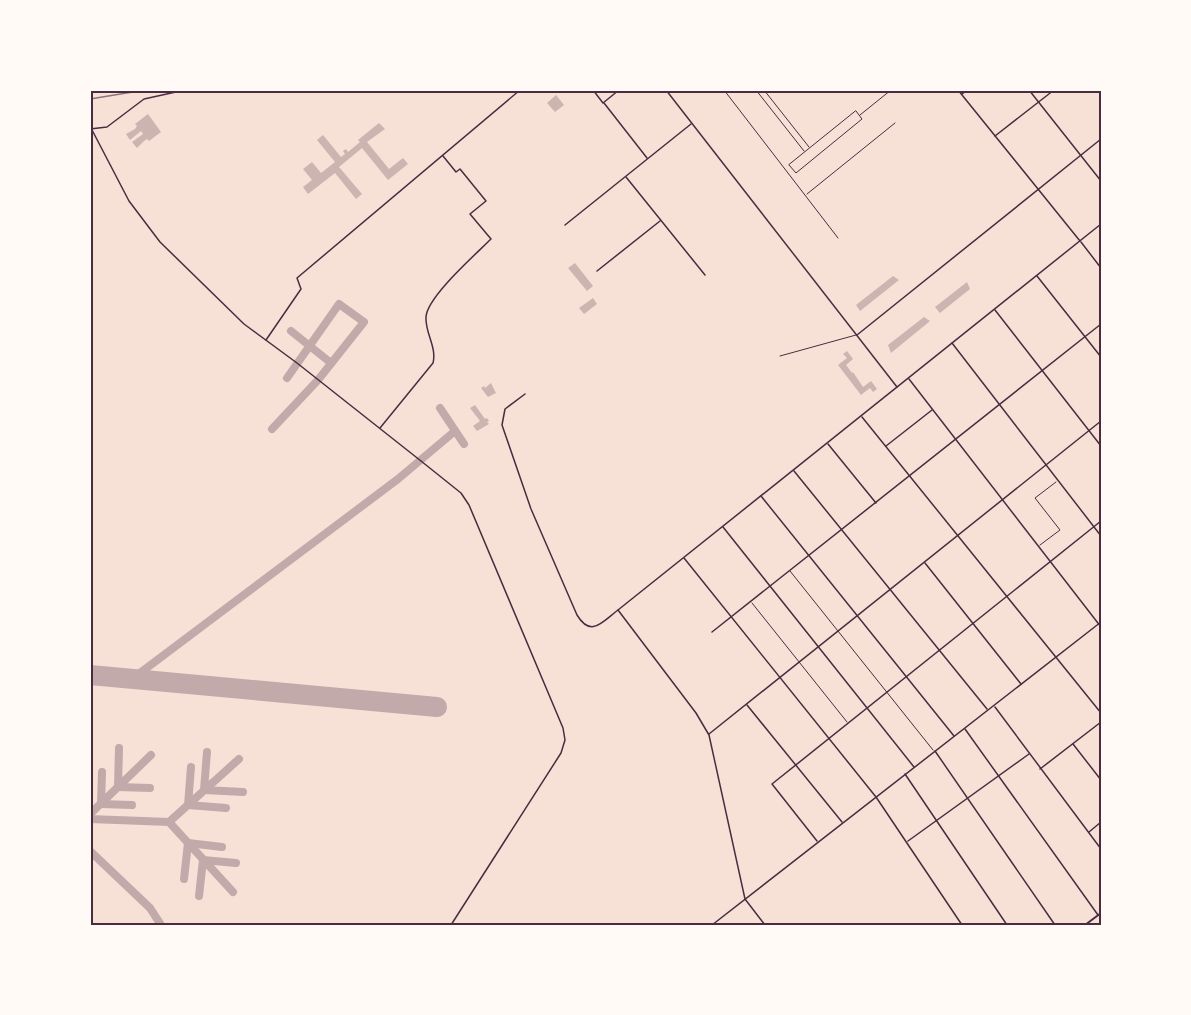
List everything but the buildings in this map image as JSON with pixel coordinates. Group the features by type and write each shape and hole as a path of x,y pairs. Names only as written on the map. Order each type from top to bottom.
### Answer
{"main road":[{"path":"1085,925 1100,914"}],"street":[{"path":"185,90 144,99 107,127 91,128 129,201 154,236 244,324 461,493 467,501 565,736 561,753 451,925"},
{"path":"266,340 301,289 297,278 520,90"},
{"path":"593,90 648,159"},
{"path":"603,103 619,90"},
{"path":"666,90 897,387"},
{"path":"724,90 838,238"},
{"path":"756,90 805,152"},
{"path":"764,90 810,148"},
{"path":"859,115 891,90"},
{"path":"958,90 1101,268"},
{"path":"962,94 968,90"},
{"path":"1029,90 1101,181"},
{"path":"996,136 1053,90"},
{"path":"1098,90 1101,93"},
{"path":"856,111 862,119 796,173 789,165 805,152 856,111"},
{"path":"565,225 692,123"},
{"path":"806,195 895,123"},
{"path":"780,356 857,335 1101,140"},
{"path":"380,428 433,363 435,354 426,322 430,304 491,239 470,213 486,201 460,169 456,172 442,156"},
{"path":"626,177 705,275"},
{"path":"597,271 661,220"},
{"path":"525,394 505,409 502,425 531,509 580,620 588,627 596,627 1101,225"},
{"path":"1037,276 1101,357"},
{"path":"995,309 1101,446"},
{"path":"712,632 1101,324"},
{"path":"952,343 1101,536"},
{"path":"908,378 1101,627"},
{"path":"886,446 932,410"},
{"path":"861,416 1101,713"},
{"path":"709,735 1101,422"},
{"path":"827,443 876,503"},
{"path":"793,470 988,711"},
{"path":"1038,546 1060,530 1035,498 1058,481"},
{"path":"761,496 955,736"},
{"path":"818,842 772,784 1101,521"},
{"path":"722,527 914,767"},
{"path":"683,558 876,797 962,925"},
{"path":"924,562 1022,685"},
{"path":"790,571 935,751 1055,925"},
{"path":"751,602 848,723"},
{"path":"618,610 696,712 709,735 745,899 765,925"},
{"path":"712,925 1100,623"},
{"path":"747,704 843,823"},
{"path":"994,706 1101,849"},
{"path":"1040,769 1101,722"},
{"path":"965,729 1100,914"},
{"path":"1072,744 1101,780"},
{"path":"907,842 1029,754"},
{"path":"905,774 1007,925"},
{"path":"1088,832 1101,822"},
{"path":"90,925 99,925"}],"taxiway":[{"path":"272,429 318,380 364,322 339,304 287,378"},
{"path":"291,331 331,363"},
{"path":"440,408 464,444"},
{"path":"132,679 398,479 455,431"},
{"path":"119,748 118,787 150,788"},
{"path":"207,752 204,790 243,792"},
{"path":"90,814 151,755"},
{"path":"233,892 169,822 239,759"},
{"path":"191,767 188,805 226,808"},
{"path":"102,772 101,804 132,805"},
{"path":"90,819 169,822"},
{"path":"184,879 188,843 222,847"},
{"path":"90,851 150,908 161,925"},
{"path":"199,896 203,860 236,863"}],"runway":[{"path":"90,675 437,707"}],"railway":[{"path":"90,99 145,90"}]}
